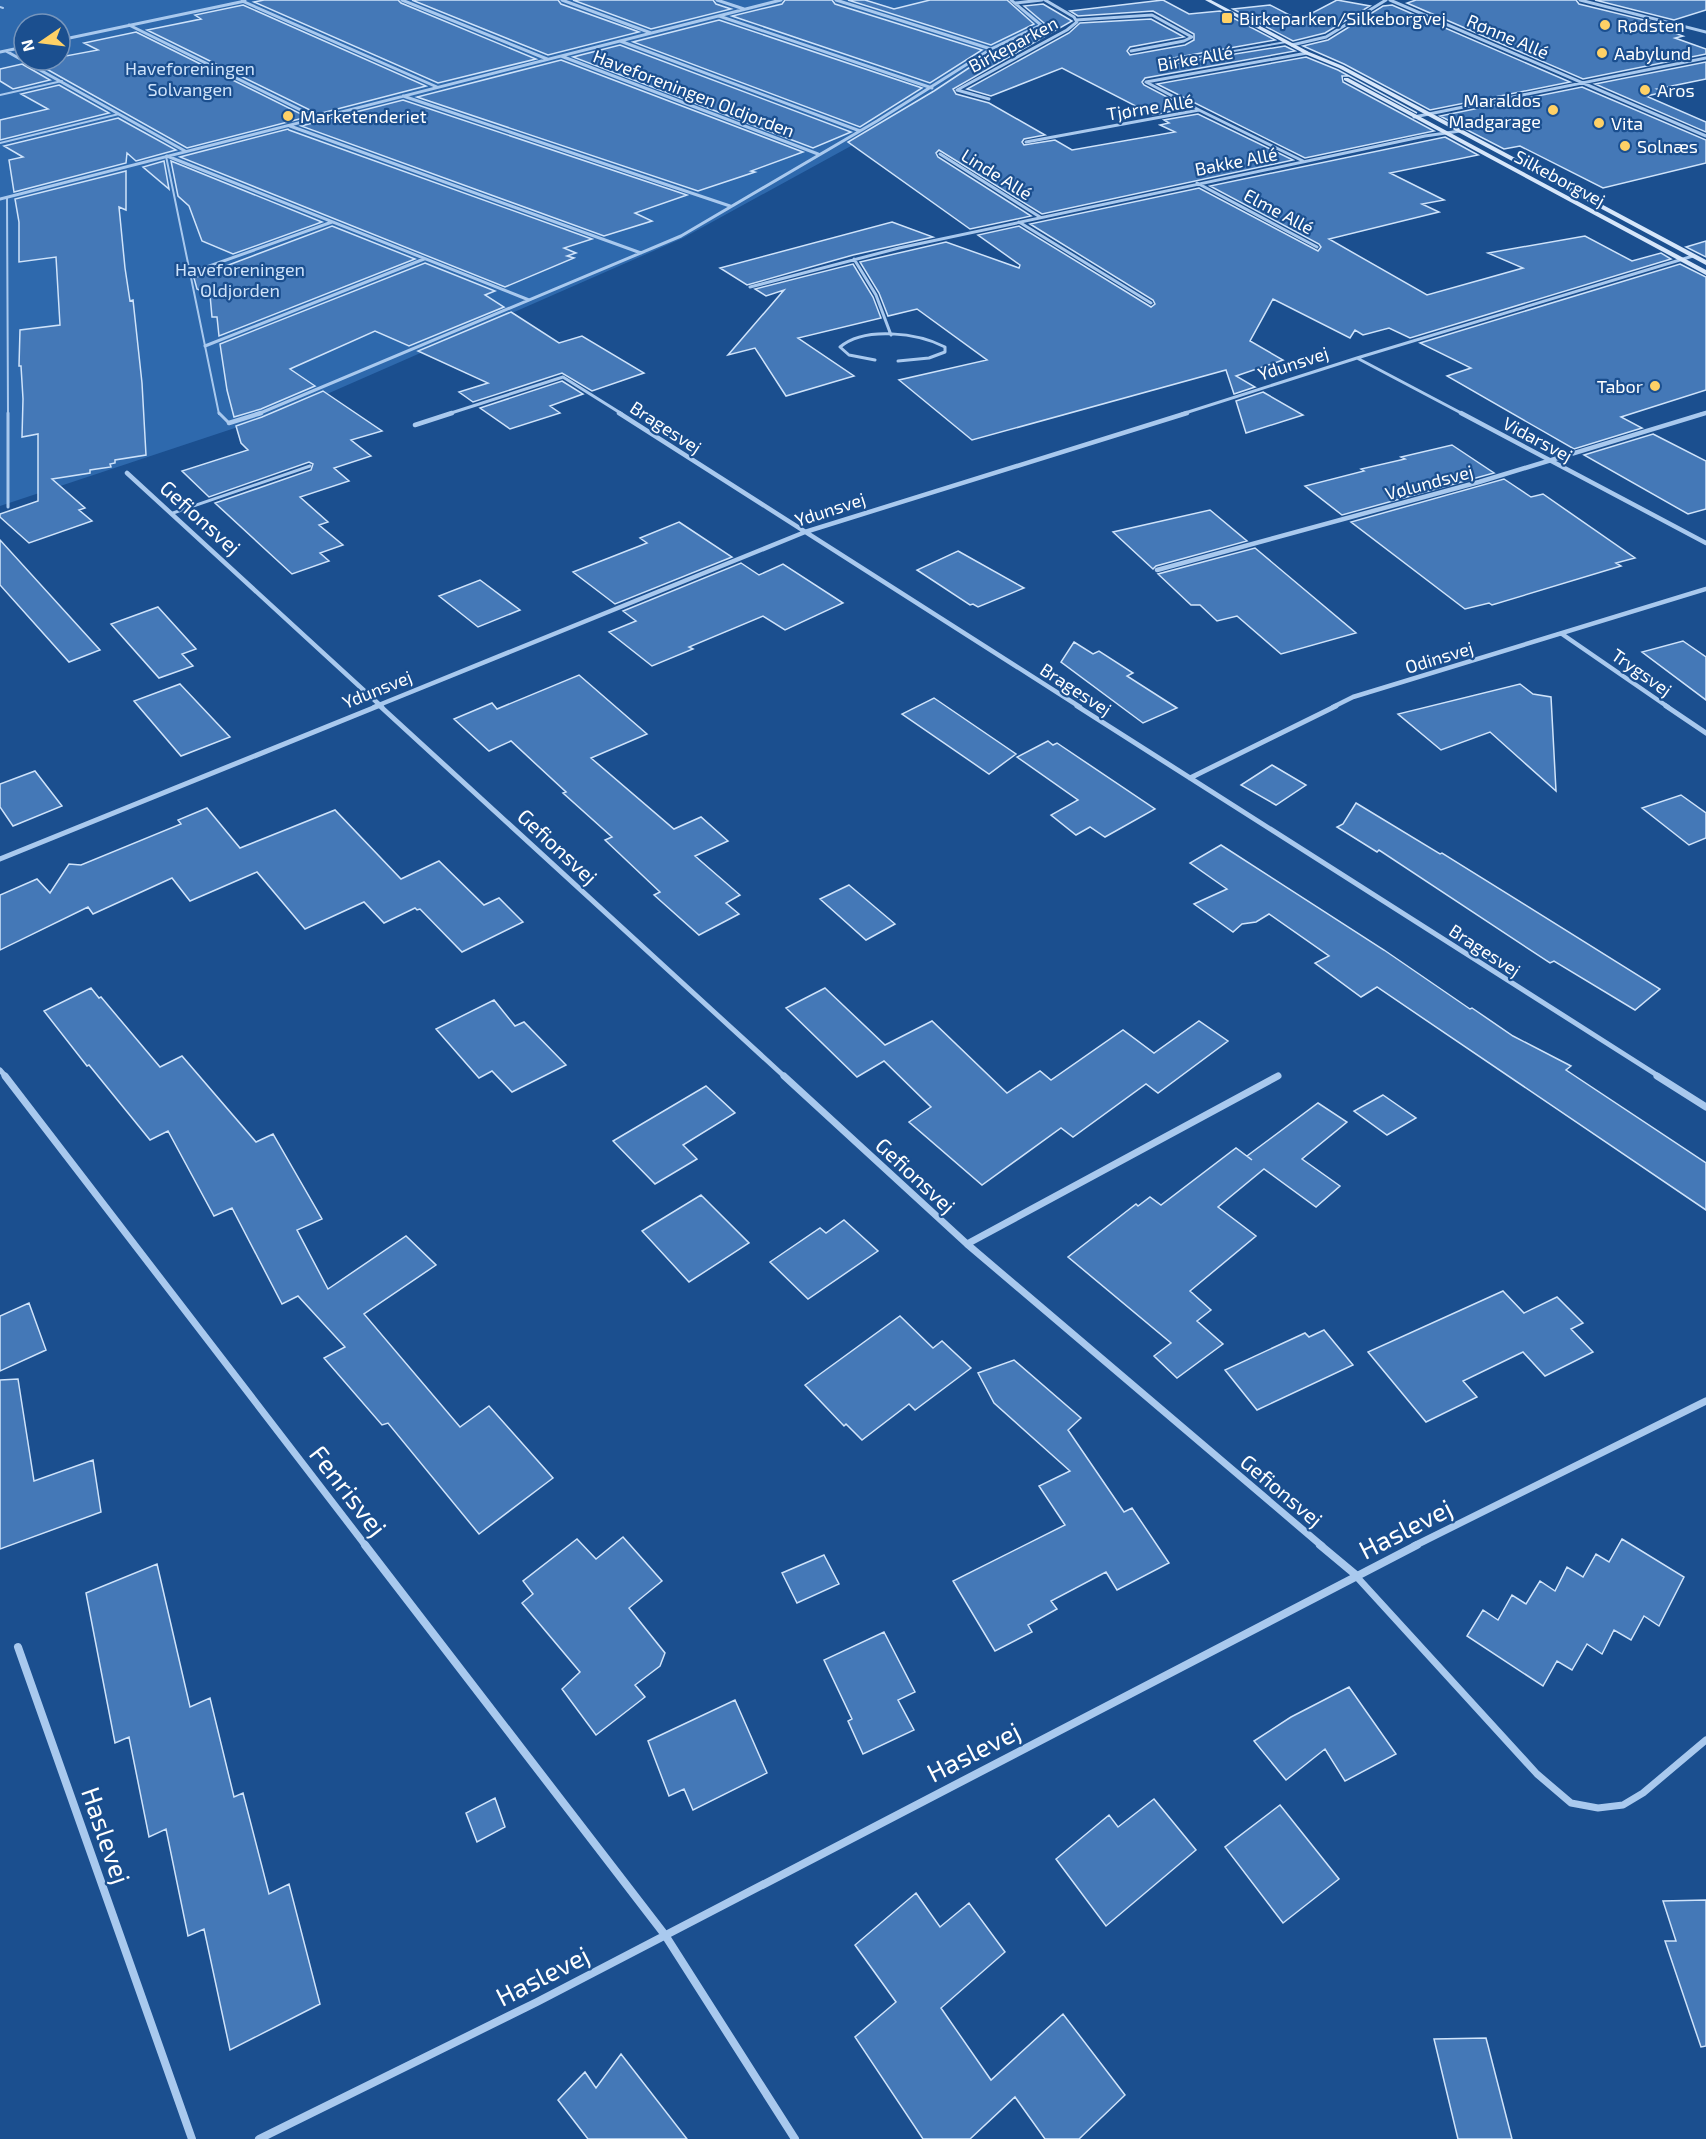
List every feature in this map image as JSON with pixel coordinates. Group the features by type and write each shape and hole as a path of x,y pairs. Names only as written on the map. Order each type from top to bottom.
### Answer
{"street":[{"path":"72,37 249,0"},
{"path":"402,0 548,60"},
{"path":"562,0 651,33"},
{"path":"717,0 745,9"},
{"path":"0,199 781,0"},
{"path":"836,0 991,49"},
{"path":"229,423 254,416 681,236 932,88 991,49 1041,25 1011,0"},
{"path":"1015,3 1043,0"},
{"name":"Birkeparken","path":"1043,0 1076,20 1152,15 1192,37 1185,41 1131,51"},
{"name":"Silkeborgvej","path":"1207,0 1307,53 1341,67 1706,263"},
{"path":"1292,45 1326,37 1388,0"},
{"name":"Rønne Allé","path":"1388,0 1706,136"},
{"path":"1580,0 1706,32"},
{"path":"242,1 437,87"},
{"path":"719,16 932,88"},
{"name":"Birkeparken","path":"989,99 957,90 1067,30 1076,24 1076,20"},
{"path":"129,25 317,118"},
{"name":"Haveforeningen Oldjorden","path":"620,41 860,131"},
{"path":"0,52 12,50"},
{"path":"6,51 185,151"},
{"name":"Silkeborgvej","path":"1307,53 1334,72"},
{"name":"Birke Allé","path":"1199,110 1146,82 1307,53"},
{"name":"Haveforeningen Oldjorden","path":"561,56 818,154"},
{"path":"1414,117 1706,58"},
{"name":"Silkeborgvej","path":"1343,77 1706,273"},
{"path":"402,96 730,206"},
{"name":"Tjørne Allé","path":"1026,142 1199,110 1304,161"},
{"path":"288,125 642,253"},
{"name":"Bakke Allé","path":"750,287 854,260 1040,217 1196,183 1460,131"},
{"name":"Linde Allé","path":"940,154 1040,217"},
{"path":"166,156 529,300"},
{"name":"Elme Allé","path":"1196,183 1317,247"},
{"path":"190,273 332,222"},
{"path":"1019,222 1151,303"},
{"name":"Ydunsvej","path":"0,859 806,532 1050,457 1357,358 1693,256"},
{"path":"204,346 424,259"},
{"path":"854,260 872,283 884,308 891,335"},
{"path":"875,360 849,355 840,347 849,340 891,335 931,340 945,347 945,352 939,356 898,361"},
{"name":"Vidarsvej","path":"1357,358 1706,543"},
{"name":"Bragesvej","path":"415,425 563,376 1706,1107"},
{"name":"Vølundsvej","path":"1157,570 1551,461 1706,413"},
{"name":"Gefionsvej","path":"127,472 967,1244 1356,1575"},
{"name":"Odinsvej","path":"1190,778 1353,697 1706,589"},
{"name":"Trygsvej","path":"1562,634 1706,733"},
{"name":"Fenrisvej","path":"0,1070 665,1935 795,2139"},
{"path":"967,1244 1278,1076"},
{"name":"Haslevej","path":"260,2139 537,2002 1356,1575 1706,1401"},
{"name":"Haslevej","path":"18,1647 192,2139"}],"lane":[{"path":"1163,63 1286,42"},
{"path":"0,95 62,81"},
{"path":"0,143 119,114"},
{"path":"166,156 219,415 229,423"},
{"path":"7,197 8,507"},
{"path":"173,513 310,466"},
{"path":"1356,1575 1537,1774 1571,1803 1598,1808 1623,1805 1643,1793 1706,1740"}],"green space":[{"name":"Haveforeningen Oldjorden","path":"0,0 999,0 1055,23 902,118 683,238 295,408 0,506"}],"building":[{"path":"264,0 398,0 536,59 438,83 254,2"},
{"path":"412,0 558,0 561,4 639,32 548,55"},
{"path":"573,0 713,0 716,4 731,9 651,29"},
{"path":"785,0 832,0 835,4 982,50 930,83 732,16 782,4"},
{"path":"848,0 865,0 894,9 930,0 1007,0 1034,24 991,45"},
{"path":"1163,0 1189,14 1220,11 1275,40 1162,60 1161,66 1285,46 1295,51 1145,78 1142,82 1144,85 1188,108 1153,115 1062,68 991,96 967,89 1069,33 1080,23 1151,19 1184,37 1130,47 1127,51 1130,55 1185,45 1194,40 1194,34 1153,11 1078,16 1070,11"},
{"path":"1337,0 1370,6 1325,33 1293,41 1233,9 1270,5 1299,20"},
{"path":"1416,0 1576,0 1579,4 1661,24 1655,26 1683,36 1675,38 1706,49 1706,54 1583,79 1407,3"},
{"path":"1595,0 1706,0 1706,10 1674,20"},
{"path":"1043,4 1072,21 953,89 956,94 989,103 1045,135 1024,139 1022,142 1024,145 1055,140 1072,150 1175,132 1160,125 1169,123 1164,120 1198,114 1293,160 1042,214 939,150 936,153 938,157 1031,216 970,229 848,142 934,91 993,52 1043,28 1044,23 1024,6"},
{"path":"243,5 426,86 318,114 147,30 201,19 195,15"},
{"path":"1392,5 1570,82 1430,110 1344,64 1303,46 1328,40 1383,6"},
{"path":"719,20 922,88 860,127 633,42"},
{"path":"136,32 307,117 187,148 52,72 72,72 72,55 98,50 84,43"},
{"path":"620,45 851,132 813,148 573,57"},
{"path":"1306,57 1338,70 1417,113 1349,76 1342,76 1343,82 1434,131 1305,158 1157,84"},
{"path":"561,60 803,152 751,171 755,172 698,191 417,97"},
{"path":"1706,62 1706,79 1657,89 1665,92 1646,96 1706,122 1706,132 1595,84"},
{"path":"12,66 12,72 36,72 50,80 13,89 0,81 0,69"},
{"path":"59,85 109,113 0,140 0,120 48,109 21,94"},
{"path":"1582,87 1706,140 1706,163 1603,188 1520,146 1504,149 1440,116"},
{"path":"403,100 687,195 635,213 652,221 604,236 301,126"},
{"path":"118,118 176,150 136,161 127,153 126,163 14,192 9,160 23,157 4,146"},
{"path":"288,129 592,239 564,248 576,253 567,256 574,258 505,287 180,157"},
{"path":"1445,137 1478,155 1390,173 1444,200 1422,204 1439,212 1329,239 1427,295 1523,268 1488,253 1585,236 1632,261 1661,253 1671,259 1410,338 1389,328 1363,335 1355,330 1350,338 1273,299 1250,341 1283,360 1236,376 1255,387 1234,394 1226,370 972,440 899,380 987,360 917,309 888,316 879,293 860,262 946,242 1019,268 1020,265 978,235 1019,226 1151,307 1155,304 1153,300 1030,224 1199,188 1318,251 1321,247 1319,244 1210,186"},
{"path":"164,161 169,189 143,167"},
{"path":"171,161 322,222 233,254 202,241 189,206 178,196"},
{"path":"126,171 126,210 119,207 130,301 133,300 142,383 146,455 115,460 115,463 110,464 111,467 90,470 90,473 52,479 85,508 79,510 92,521 29,543 0,517 0,514 38,501 38,434 22,437 20,330 60,325 56,257 19,262 19,222 15,199"},
{"path":"892,222 933,237 853,255 747,285 720,268"},
{"path":"332,226 415,259 219,336 217,317 212,317 210,295 197,289 194,278"},
{"path":"1706,241 1706,257 1686,247"},
{"path":"425,263 495,291 485,295 504,307 409,346 375,331 290,369 315,386 261,409 234,417 220,344"},
{"path":"853,264 873,297 881,318 798,338 854,376 786,396 755,348 728,355 784,290 766,296 755,289"},
{"path":"1680,264 1706,277 1706,390 1621,417 1642,428 1574,449 1447,376 1471,368 1420,343"},
{"path":"511,312 559,343 582,336 644,373 592,391 562,373 473,402 459,392 488,383 418,351"},
{"path":"562,381 583,394 550,406 560,413 510,429 480,408"},
{"path":"323,391 382,431 351,440 371,456 334,468 349,481 300,497 328,522 319,525 343,545 320,553 329,561 292,574 215,503 311,470 313,464 309,462 209,497 182,471 248,450 241,443 236,426"},
{"path":"1263,392 1303,415 1246,433 1236,401"},
{"path":"1653,434 1706,461 1706,509 1688,514 1584,455"},
{"path":"1452,445 1494,473 1342,515 1305,486 1364,471 1361,469 1405,459 1401,457"},
{"path":"1504,479 1531,497 1543,494 1635,558 1616,563 1621,566 1492,605 1489,603 1465,609 1351,522"},
{"path":"1210,510 1247,541 1156,566 1153,569 1113,532"},
{"path":"679,522 732,557 615,604 573,572 647,543 640,538"},
{"path":"0,540 100,650 69,662 0,585"},
{"path":"1255,548 1356,633 1281,654 1237,616 1217,621 1200,605 1191,605 1158,574"},
{"path":"958,551 1024,588 978,607 970,605 917,570"},
{"path":"741,563 759,575 783,564 843,603 785,630 763,616 689,647 693,649 652,666 609,632 636,621 623,611"},
{"path":"480,580 520,610 478,627 439,596"},
{"path":"158,607 196,649 182,654 193,666 159,678 111,624"},
{"path":"1683,641 1706,657 1706,700 1642,652"},
{"path":"1074,642 1093,654 1099,651 1133,673 1127,676 1177,708 1143,723 1061,662"},
{"path":"579,675 647,734 591,758 674,829 701,817 728,841 695,856 740,895 726,903 739,914 699,935 654,895 660,892 605,840 612,837 563,793 566,792 511,741 489,751 454,719 492,703 497,709"},
{"path":"180,684 230,737 181,756 134,701"},
{"path":"1520,684 1533,694 1551,697 1556,791 1490,732 1441,750 1398,714"},
{"path":"934,698 1016,754 989,774 902,714"},
{"path":"1048,741 1053,745 1057,743 1155,809 1105,837 1090,827 1076,835 1051,815 1078,800 1017,757"},
{"path":"1272,765 1306,785 1276,805 1241,785"},
{"path":"35,771 62,806 13,826 0,807 0,784"},
{"path":"1681,795 1706,813 1706,838 1689,845 1642,808"},
{"path":"1356,803 1440,854 1442,853 1660,989 1635,1010 1554,961 1550,963 1379,850 1377,852 1337,827 1343,824"},
{"path":"207,808 240,848 335,810 401,879 439,861 484,905 499,898 523,922 462,952 420,909 415,908 384,923 364,902 305,929 257,872 190,901 172,878 93,914 88,907 0,950 0,895 37,879 50,893 69,864 81,865 181,824 178,820"},
{"path":"1221,845 1384,950 1470,1009 1472,1008 1513,1036 1571,1066 1566,1070 1706,1163 1706,1210 1377,987 1361,997 1315,963 1329,956 1269,914 1256,922 1242,924 1233,932 1194,904 1227,889 1190,863"},
{"path":"849,885 895,924 866,940 820,899"},
{"path":"91,988 160,1067 182,1056 256,1142 273,1134 322,1219 297,1230 328,1289 406,1236 436,1265 364,1314 460,1427 489,1406 553,1478 479,1534 388,1423 382,1425 324,1358 345,1347 298,1296 282,1304 232,1208 214,1216 168,1131 150,1140 44,1011"},
{"path":"825,988 885,1045 932,1021 1007,1093 1040,1071 1051,1080 1123,1030 1154,1053 1199,1021 1228,1041 1158,1093 1146,1084 1073,1137 1061,1128 982,1185 909,1122 931,1107 884,1061 857,1077 786,1008"},
{"path":"494,1000 515,1026 524,1022 566,1065 512,1092 492,1071 479,1078 436,1029"},
{"path":"706,1086 735,1113 683,1145 697,1159 655,1184 613,1141"},
{"path":"1383,1095 1416,1118 1387,1135 1354,1111"},
{"path":"1318,1103 1347,1122 1302,1159 1340,1186 1316,1207 1264,1169 1218,1207 1256,1236 1190,1291 1211,1310 1197,1321 1223,1344 1177,1378 1154,1356 1171,1343 1068,1257 1136,1204 1138,1206 1150,1197 1161,1205 1236,1148 1252,1160 1247,1156"},
{"path":"701,1195 749,1243 689,1282 642,1231"},
{"path":"844,1220 878,1251 808,1299 770,1262 820,1228 826,1233"},
{"path":"1503,1291 1524,1313 1557,1297 1583,1323 1571,1329 1593,1352 1545,1376 1523,1352 1463,1381 1477,1397 1426,1422 1368,1352"},
{"path":"29,1303 46,1350 0,1371 0,1316"},
{"path":"900,1316 933,1348 942,1341 971,1368 915,1410 909,1404 862,1440 846,1424 844,1426 805,1385"},
{"path":"1324,1330 1353,1365 1257,1410 1225,1370 1305,1333 1309,1337"},
{"path":"1014,1360 1081,1418 1068,1430 1124,1512 1132,1508 1169,1563 1117,1590 1106,1572 1051,1601 1057,1609 1028,1625 1032,1632 995,1651 953,1581 1065,1525 1039,1486 1070,1471 994,1403 978,1373"},
{"path":"18,1379 34,1481 93,1460 101,1512 0,1549 0,1380"},
{"path":"623,1537 662,1581 629,1608 665,1653 660,1666 635,1685 645,1697 596,1735 562,1689 580,1672 522,1603 533,1594 523,1581 577,1539 596,1559"},
{"path":"1622,1539 1684,1577 1659,1626 1644,1616 1631,1640 1614,1630 1602,1654 1587,1644 1572,1670 1557,1661 1543,1686 1467,1636 1483,1610 1498,1620 1512,1595 1526,1604 1540,1581 1555,1591 1567,1567 1583,1577 1596,1554 1609,1562"},
{"path":"824,1555 839,1584 797,1603 782,1573"},
{"path":"157,1564 190,1707 210,1698 234,1797 243,1793 269,1894 289,1884 320,2004 230,2050 204,1929 188,1936 166,1829 149,1837 129,1737 115,1743 86,1593"},
{"path":"884,1632 915,1692 898,1700 914,1730 863,1754 848,1721 852,1719 824,1660"},
{"path":"1349,1687 1396,1754 1345,1781 1325,1749 1286,1780 1254,1741 1291,1717"},
{"path":"735,1700 767,1773 693,1810 684,1789 669,1796 648,1741"},
{"path":"495,1798 505,1827 477,1842 466,1813"},
{"path":"1154,1799 1196,1850 1106,1926 1056,1859 1109,1815 1118,1827"},
{"path":"1280,1805 1339,1879 1283,1923 1225,1847"},
{"path":"916,1893 940,1927 969,1903 1005,1952 941,2008 991,2080 1063,2014 1125,2095 1079,2139 1045,2139 1015,2097 970,2139 923,2139 855,2037 896,2002 855,1945"},
{"path":"1706,1900 1706,2046 1701,2047 1665,1941 1676,1941 1663,1901"},
{"path":"1486,2038 1512,2139 1458,2139 1434,2039"},
{"path":"621,2054 687,2139 588,2139 558,2100 585,2072 596,2088"}],"place":[{"name":"Birkeparken/Silkeborgvej","path":"1227,18"},
{"name":"Rødsten","path":"1605,25"},
{"name":"Aabylund","path":"1602,53"},
{"name":"Aros","path":"1645,90"},
{"name":"Maraldos Madgarage","path":"1553,110"},
{"name":"Marketenderiet","path":"288,116"},
{"name":"Vita","path":"1599,123"},
{"name":"Solnæs","path":"1625,146"},
{"name":"Tabor","path":"1655,386"}],"park label":[{"name":"Haveforeningen Solvangen","path":"190,78"}]}
